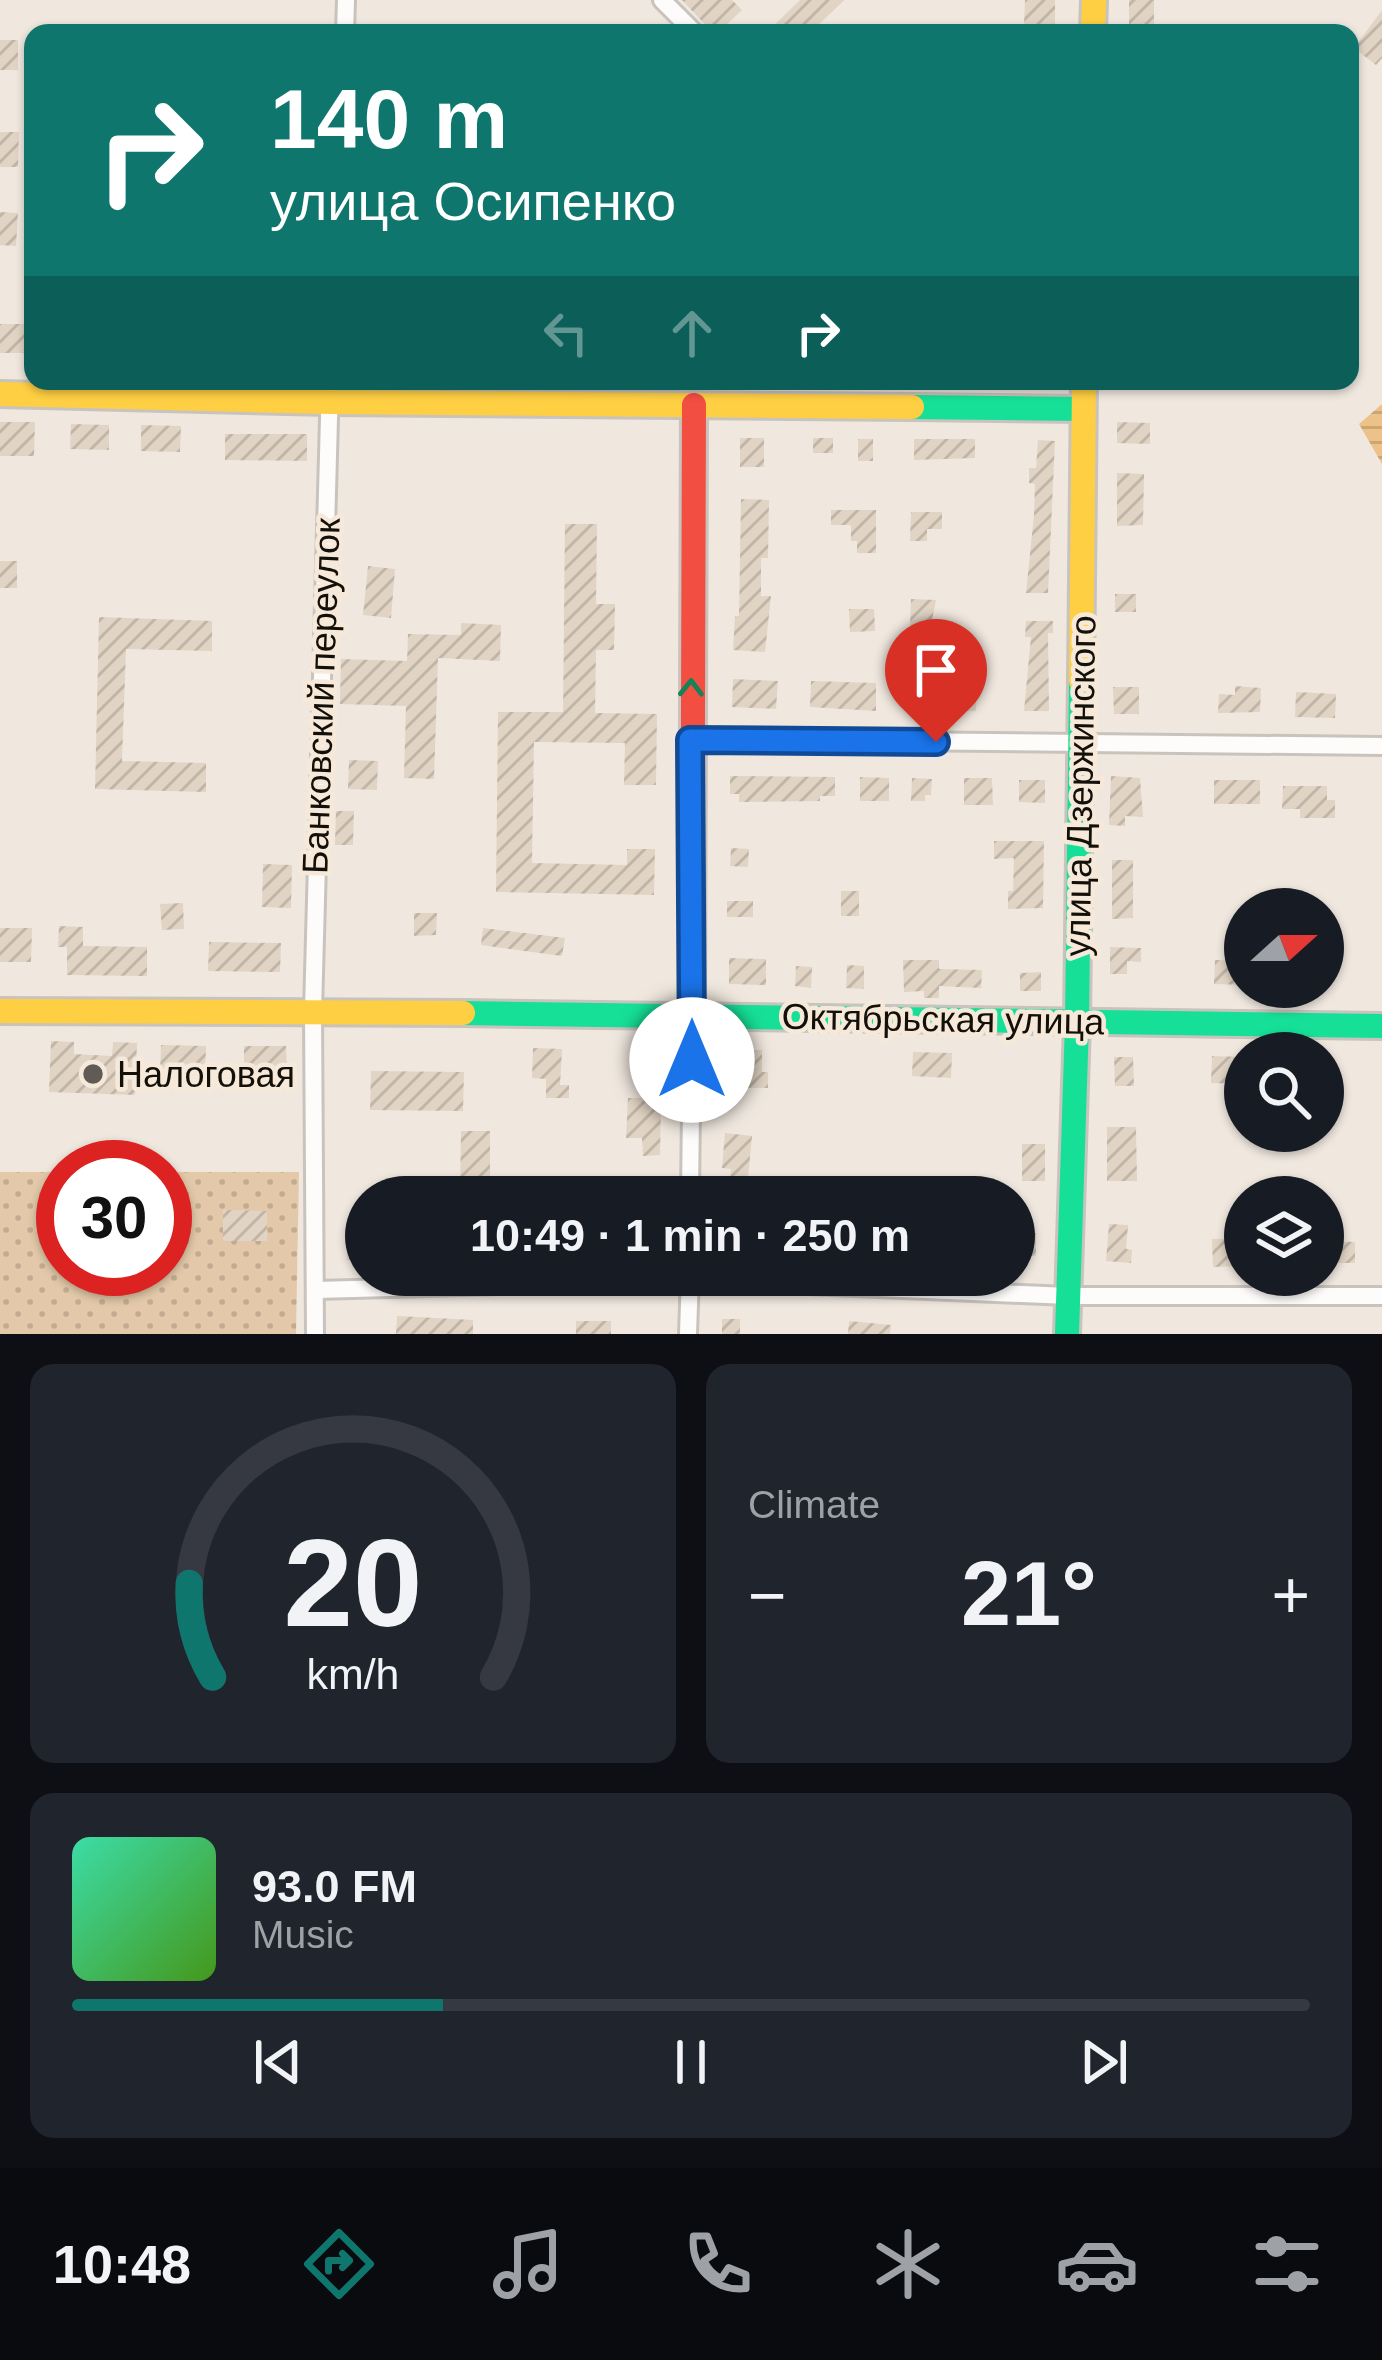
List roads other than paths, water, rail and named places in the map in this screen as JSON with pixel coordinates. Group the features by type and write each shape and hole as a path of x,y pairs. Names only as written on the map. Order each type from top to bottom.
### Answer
{"street":[{"path":"662,0 686,24"},
{"name":"улица Дзержинского","path":"1066,1334 1077,1022 1084,390"},
{"path":"0,394 330,392 694,406 1083,409"},
{"name":"Банковский переулок","path":"315,1334 313,1011 330,392"},
{"path":"690,1176 694,406"},
{"path":"690,740 1382,746"},
{"name":"Октябрьская улица","path":"0,1011 1382,1025"},
{"path":"316,1290 345,1289"},
{"path":"1035,1294 1382,1296"},
{"path":"688,1334 689,1296"}],"place":[{"name":"Налоговая","path":"93,1074"}]}
